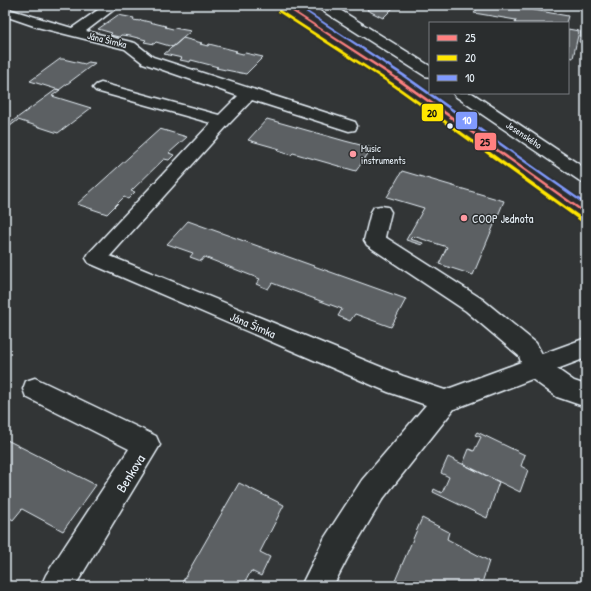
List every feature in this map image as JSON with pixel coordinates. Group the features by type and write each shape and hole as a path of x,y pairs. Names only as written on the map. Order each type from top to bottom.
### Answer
{"street":[{"name":"Jána Šimka","path":"75,32 114,5"},
{"path":"283,5 313,23 446,113 586,214"},
{"path":"323,5 429,72"},
{"name":"Jána Šimka","path":"5,12 130,46 148,60 349,126"},
{"path":"101,88 222,121"},
{"name":"Jána Šimka","path":"249,94 222,121 96,258 397,385 445,401"},
{"name":"Jesenského","path":"462,94 586,177"},
{"path":"381,212 374,240 474,305 528,350 536,368 566,389 586,396"},
{"path":"317,586 336,548 372,490 445,401 586,348"},
{"name":"Benkova","path":"34,389 147,445 57,586"}],"building":[{"path":"371,5 396,5 383,18 367,10"},
{"path":"506,5 568,16 566,22 515,22 516,20 474,13 479,7 474,6"},
{"path":"118,15 173,29 191,31 173,47 156,42 154,44 144,42 146,40 130,36 121,35 119,37 110,35 112,33 98,29"},
{"path":"569,29 579,31 573,58 569,57"},
{"path":"581,31 586,32 586,43 579,42"},
{"path":"183,38 208,46 209,44 243,54 245,53 263,57 246,74 216,68 218,67 191,60 190,62 180,60 182,58 164,54"},
{"path":"60,59 85,64 88,62 95,63 59,90 30,81"},
{"path":"57,89 60,90 52,96 91,108 58,133 18,120 5,130 5,122 10,123"},
{"path":"267,119 372,148 356,171 293,153 291,155 278,151 280,149 248,140"},
{"path":"160,129 187,137 169,153 174,155 169,160 164,159 131,191 135,192 128,199 124,197 107,214 77,204"},
{"path":"402,171 504,201 473,275 439,264 447,247 413,236 410,239 423,243 422,245 406,240 424,208 387,197"},
{"path":"188,221 406,299 391,327 355,314 350,321 338,316 342,309 272,283 268,289 256,284 260,279 204,257 201,261 190,257 193,253 167,244"},
{"path":"477,432 525,455 521,466 528,470 520,492 463,464 469,449 474,451 481,437 475,435"},
{"path":"5,439 96,485 63,531 22,509 13,520 5,515 5,506 8,502 5,500"},
{"path":"448,457 499,482 487,518 433,492 434,489 442,493 449,477 441,473"},
{"path":"239,483 284,505 260,552 270,557 261,576 251,571 243,586 180,586"},
{"path":"422,518 449,532 447,539 489,561 481,586 405,586 395,581"}],"transit line":[{"name":"25","path":"283,5 399,80 586,214"},
{"name":"10","path":"296,5 429,93"},
{"name":"20","path":"279,11 395,86 582,220"},
{"name":"10","path":"430,94 586,205"}],"place":[{"name":"Music instruments","path":"353,154"},
{"name":"COOP Jednota","path":"464,218"}]}
